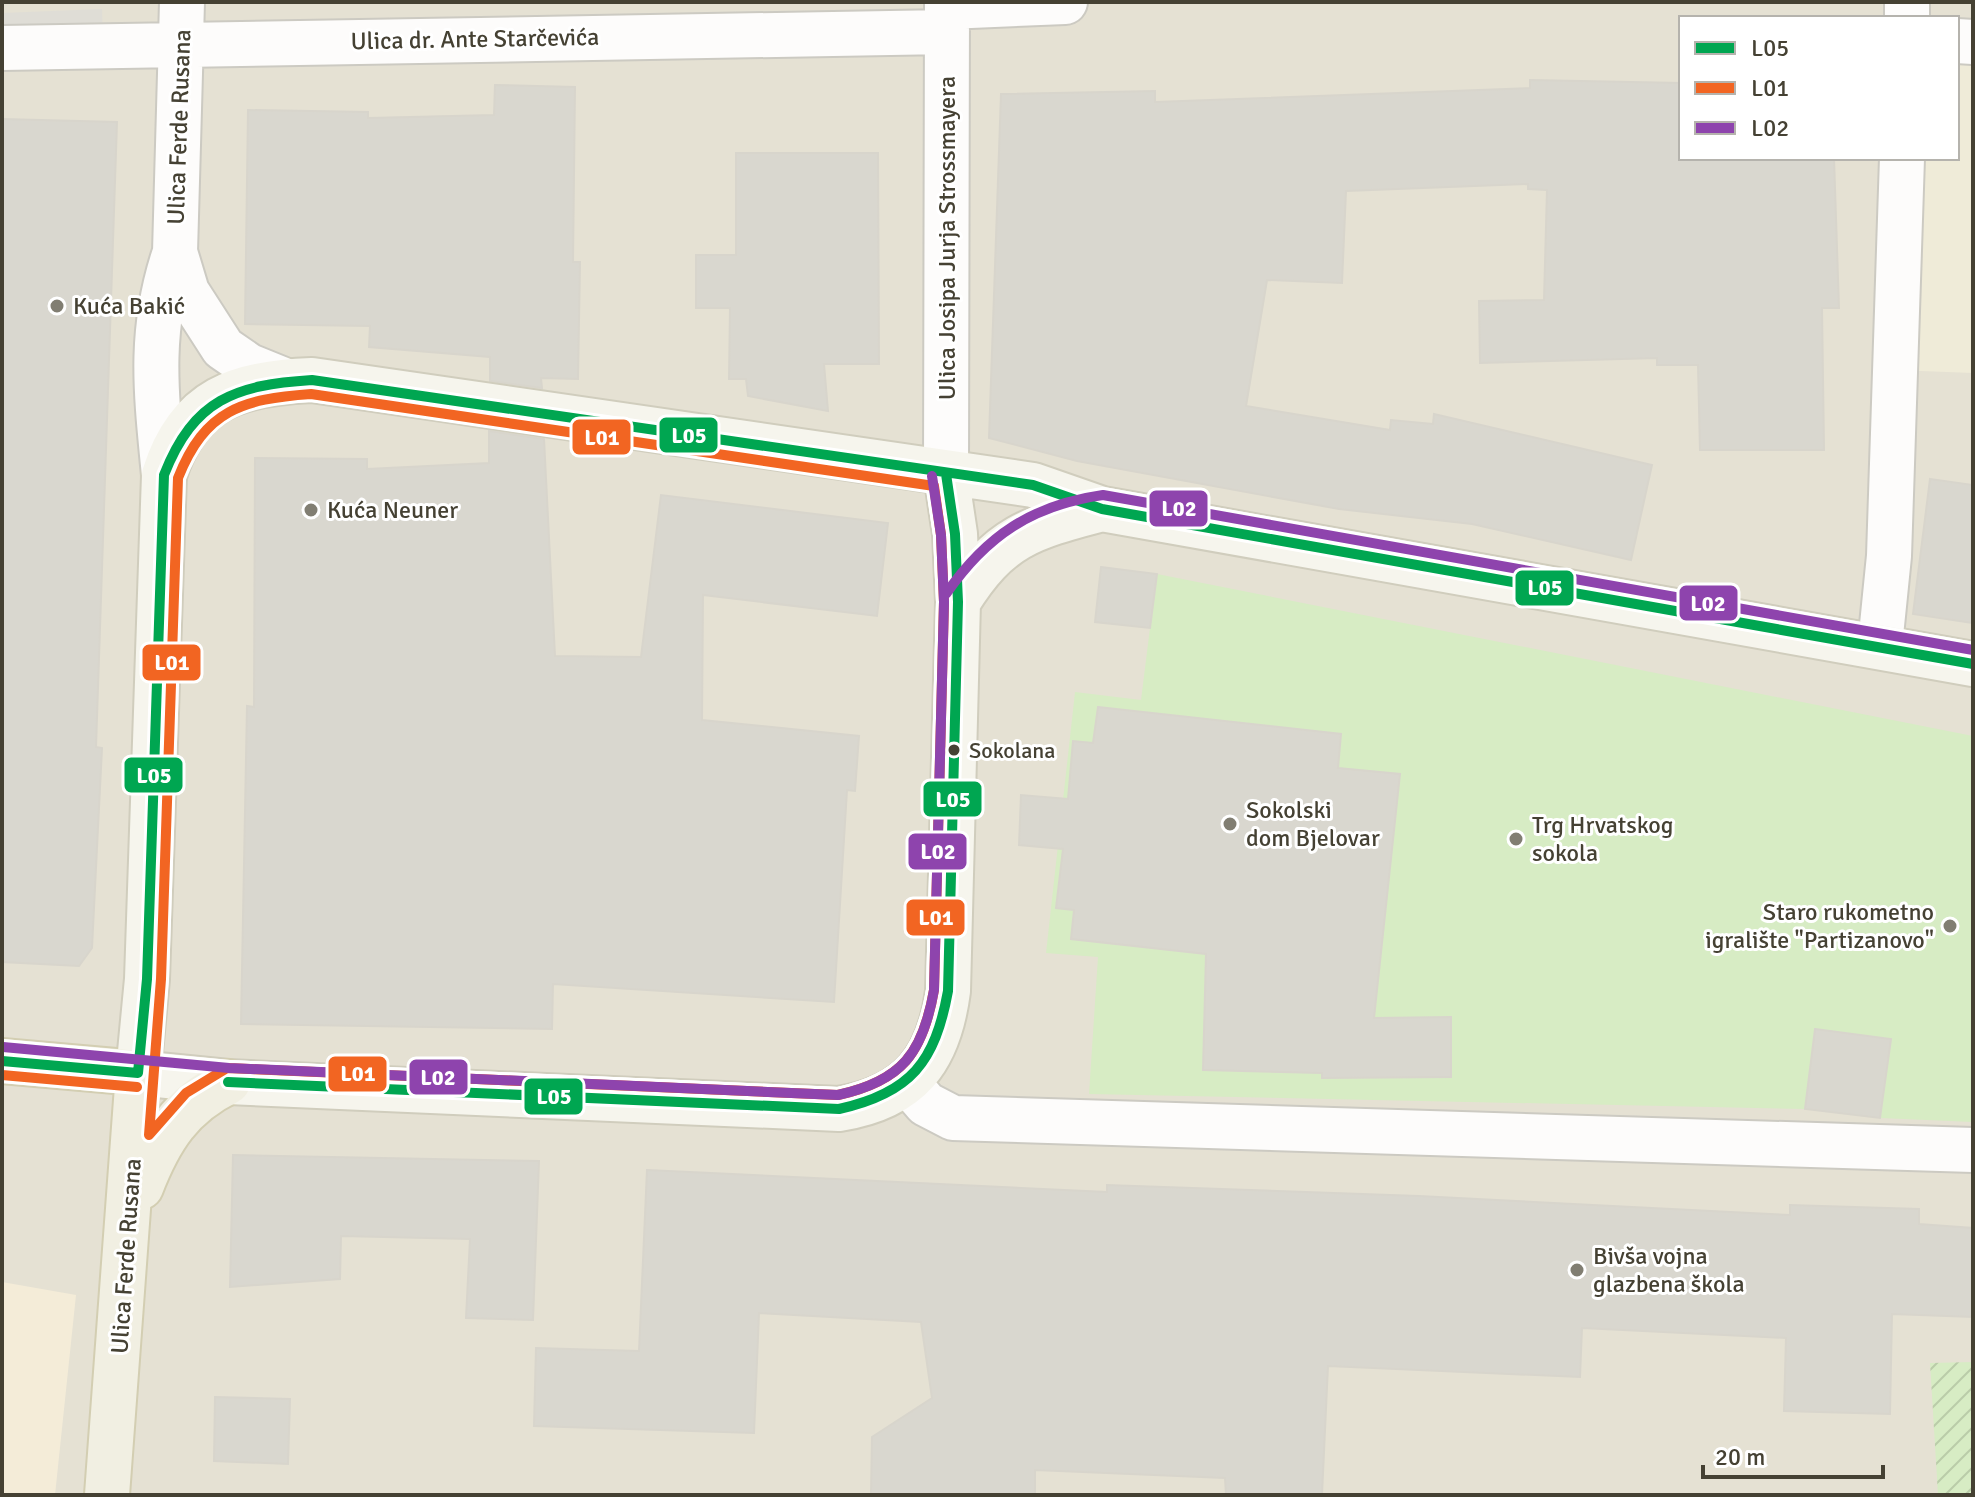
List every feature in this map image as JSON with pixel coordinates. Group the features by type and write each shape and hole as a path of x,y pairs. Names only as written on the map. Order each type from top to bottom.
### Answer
{"main road":[{"path":"164,475 174,442 194,417 230,394 286,381 312,380 1033,485 1102,509 1880,645 1973,664"},
{"path":"2,1061 228,1082 839,1109 869,1104 908,1083 936,1045 948,991 958,602 955,534 946,474"},
{"name":"Ulica Ferde Rusana","path":"107,1495 147,979 164,475"},
{"path":"958,602 976,573 997,550 1050,522 1102,509"},
{"path":"128,1223 164,1134 191,1104 228,1082"}],"street":[{"name":"Ulica dr. Ante Starčevića","path":"2,48 182,22 947,14 1065,2"},
{"name":"Ulica Josipa Jurja Strossmayera","path":"946,474 947,14"},
{"name":"Ulica Ferde Rusana","path":"164,475 155,384 157,331 161,294 175,252 182,22"},
{"path":"1880,645 1889,556 1902,160"},
{"name":"Ulica Ferde Rusana","path":"175,252 187,292 223,348 249,366 286,381"},
{"path":"908,1083 926,1104 953,1118 1973,1150"}],"shaded area":[{"path":"2,2 1973,2 1973,1495 2,1495"},
{"path":"102,9 103,44 2,48 2,13"},
{"path":"1959,40 1973,40 1973,373 1895,370 1902,160 1959,160"},
{"path":"2,1282 76,1295 55,1495 2,1495"}],"green space":[{"name":"Trg Hrvatskog sokola","path":"1101,567 1157,574 1973,736 1973,1122 1880,1118 1805,1109 1089,1094 1098,957 1046,953 1075,692 1141,700 1150,628 1095,622"},
{"path":"1973,1362 1973,1495 1938,1495 1930,1363"}],"building":[{"path":"1530,80 1679,83 1679,160 1834,160 1839,308 1822,308 1824,450 1700,450 1698,365 1657,365 1657,358 1480,363 1479,301 1544,300 1547,190 1528,189 1528,184 1346,191 1342,283 1267,280 1246,406 1390,430 1391,420 1433,424 1434,414 1652,465 1631,560 1472,524 1339,509 1077,461 989,438 1001,94 1155,91 1155,102 1530,88"},
{"path":"495,85 575,87 573,262 580,262 578,379 541,378 542,388 490,381 490,357 369,347 370,326 245,324 248,110 368,112 368,118 494,115"},
{"path":"2,119 117,122 96,747 102,748 92,948 79,966 2,962"},
{"path":"736,153 878,153 879,364 824,364 828,411 748,396 746,379 729,379 730,308 696,308 696,255 736,255"},
{"path":"489,431 544,439 555,656 641,657 661,495 888,523 877,616 703,595 702,720 859,736 855,791 847,790 834,1002 553,984 552,1029 241,1024 247,706 254,707 255,458 367,459 367,469 489,463"},
{"path":"1930,479 1973,485 1973,623 1913,614"},
{"path":"1101,567 1157,574 1150,628 1095,622"},
{"name":"Sokolski dom Bjelovar","path":"1098,707 1341,734 1338,768 1400,774 1374,1018 1451,1017 1451,1077 1322,1078 1322,1073 1203,1070 1206,954 1071,939 1074,910 1056,908 1063,849 1019,845 1021,795 1068,799 1073,741 1093,743"},
{"path":"1815,1029 1891,1039 1880,1118 1805,1109"},
{"path":"233,1155 539,1161 533,1320 466,1318 470,1239 341,1236 340,1279 230,1287"},
{"path":"647,1170 1107,1192 1107,1185 1419,1196 1790,1215 1790,1205 1919,1209 1919,1224 1973,1228 1973,1317 1892,1314 1890,1414 1784,1411 1786,1338 1582,1328 1580,1377 1328,1366 1322,1495 1226,1495 1225,1478 1035,1470 1035,1495 871,1495 872,1437 932,1398 921,1322 759,1313 754,1433 534,1426 536,1348 639,1351"},
{"path":"215,1397 290,1399 288,1464 214,1461"}],"transit line":[{"name":"L05","path":"2,1061 138,1073 147,979 164,475 176,449 204,413 220,401 261,386 312,380 1033,485 1102,509 1973,664"},
{"name":"L01","path":"311,394 934,486 941,535 944,602 934,990 916,1047 894,1072 878,1082 838,1095 227,1068 186,1093 149,1135 161,979 178,478 200,437 229,412 265,400 311,394"},
{"name":"L05","path":"228,1082 839,1109 885,1094 902,1083 916,1071 927,1055 943,1016 948,991 958,602 955,534 946,474"},
{"name":"L02","path":"3,1047 229,1068 838,1095 878,1082 906,1061 916,1047 934,990 944,602 941,535 932,476"},
{"name":"L02","path":"946,594 977,555 1013,526 1054,507 1103,495 1973,650"},
{"name":"L01","path":"2,1075 137,1087"}],"place":[{"name":"Kuća Bakić","path":"57,306"},
{"name":"Kuća Neuner","path":"311,510"},
{"name":"Sokolana","path":"954,750"},
{"name":"Sokolski dom Bjelovar","path":"1230,824"},
{"name":"Trg Hrvatskog sokola","path":"1516,839"},
{"name":"Staro rukometno igralište \"Partizanovo\"","path":"1950,926"},
{"name":"Bivša vojna glazbena škola","path":"1577,1270"}]}
